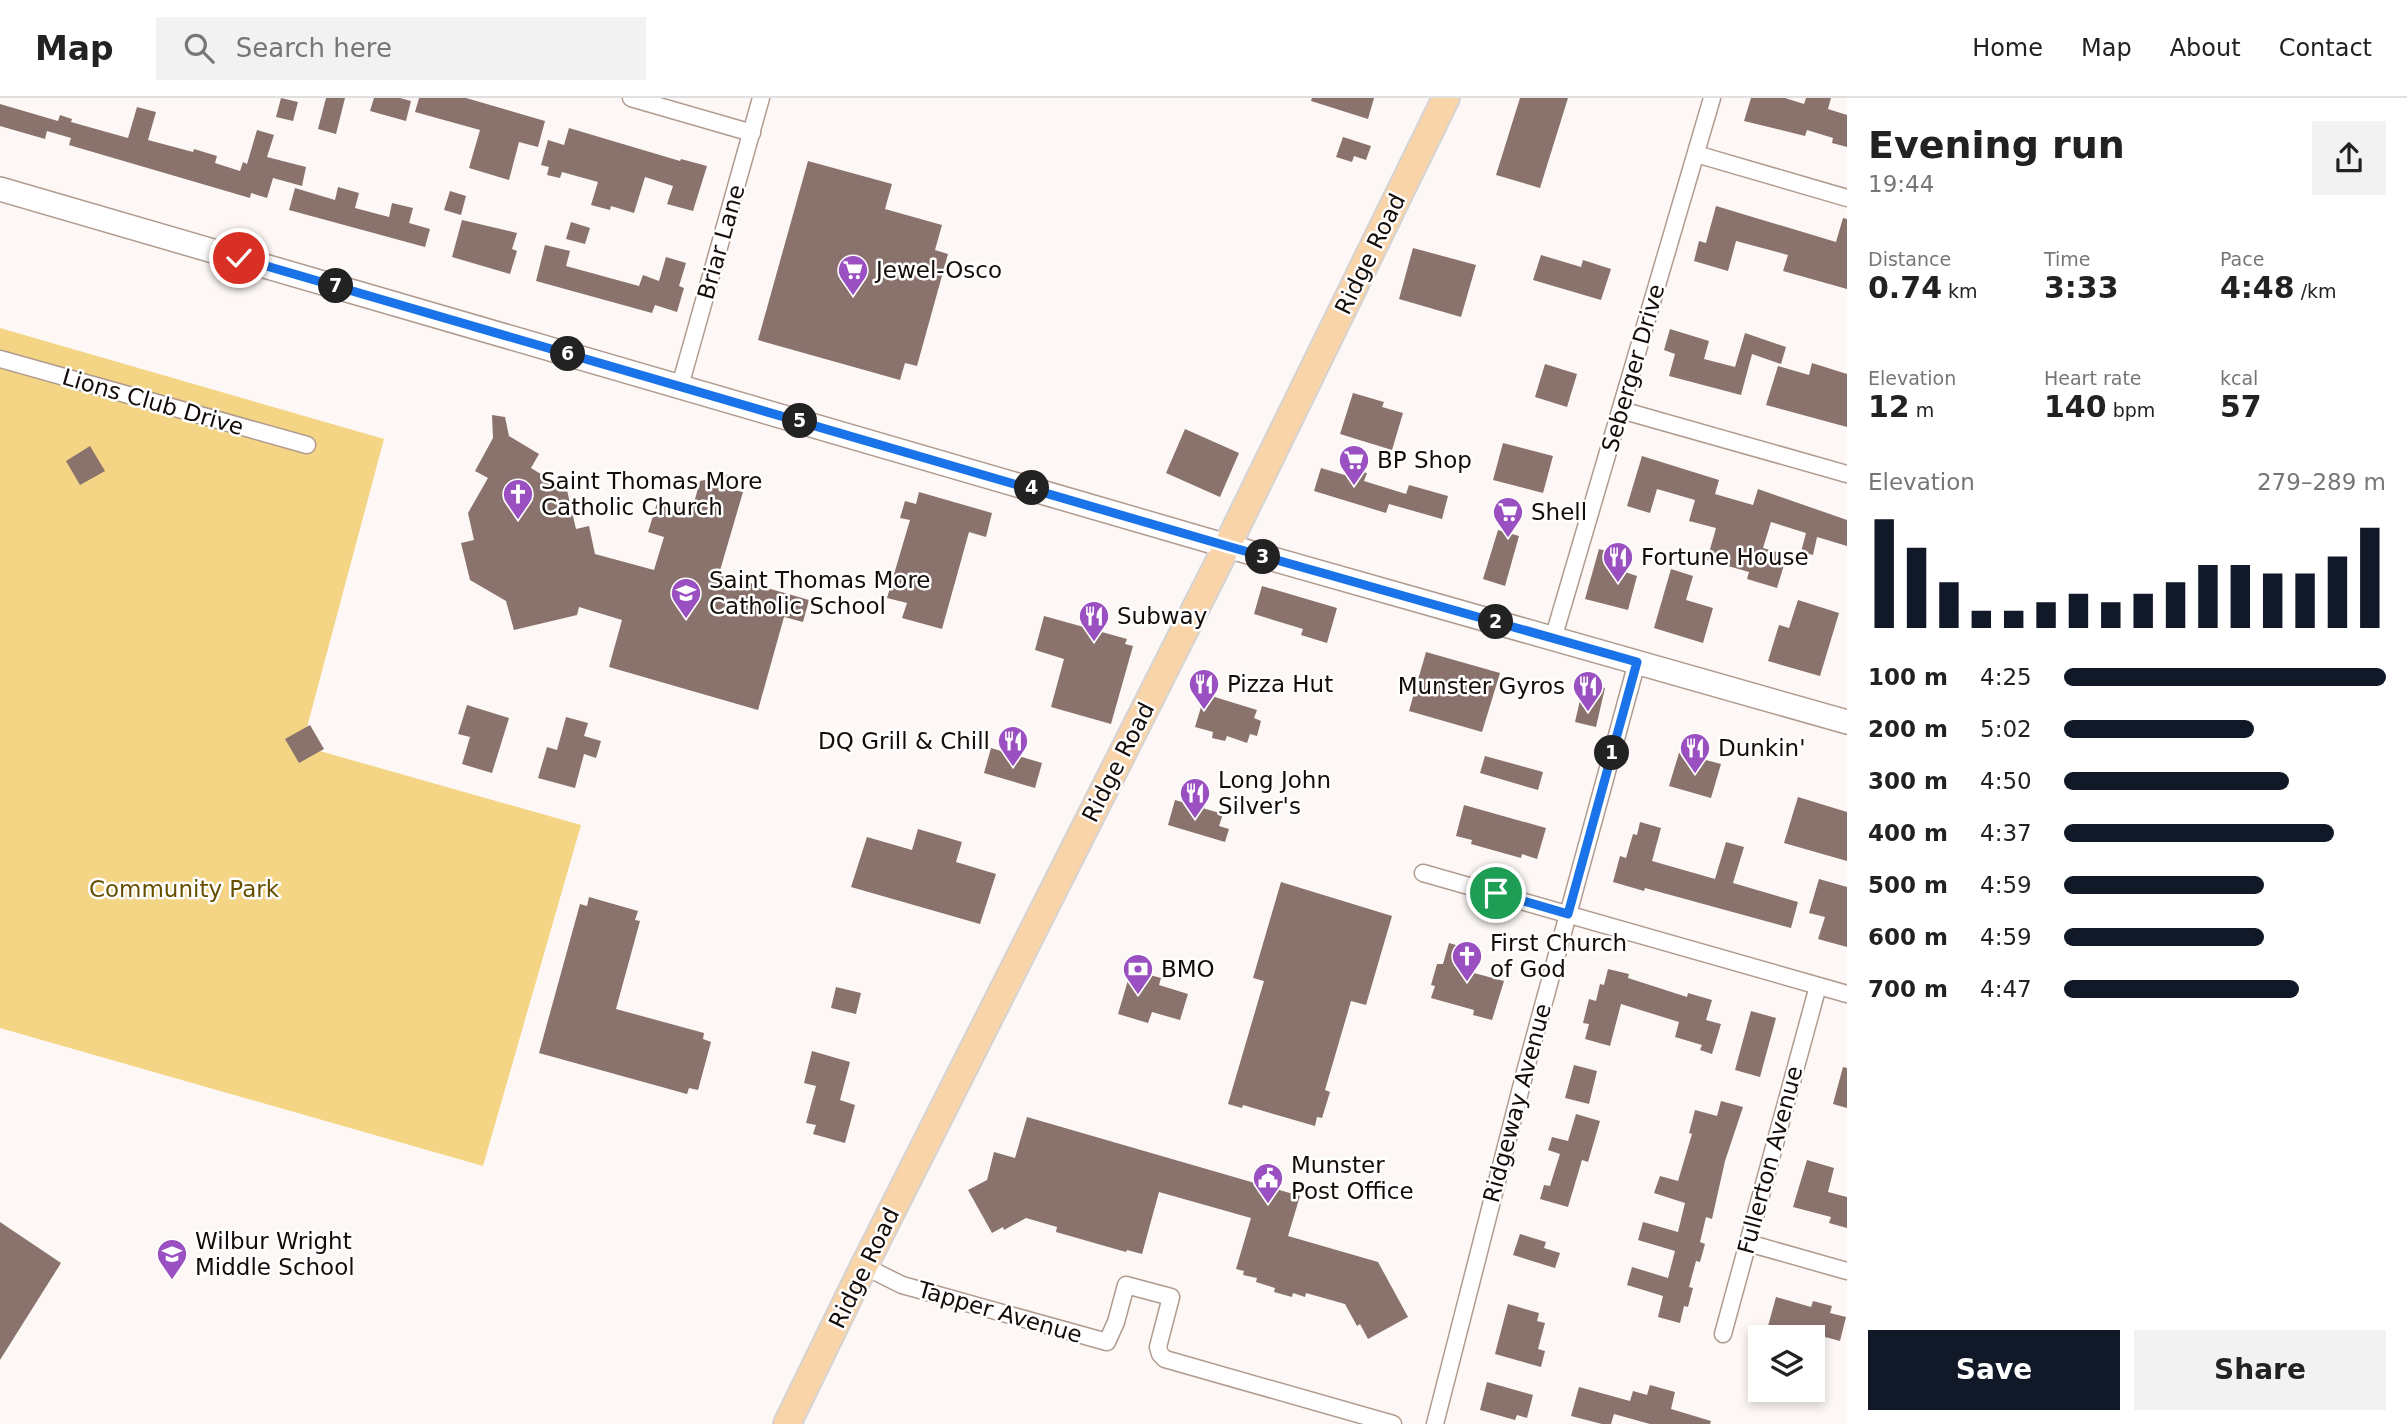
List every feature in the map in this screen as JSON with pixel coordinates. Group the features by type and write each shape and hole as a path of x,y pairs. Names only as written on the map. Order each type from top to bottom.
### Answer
{"main road":[{"name":"Ridge Road","path":"787,1424 1227,546 1446,98"},
{"path":"0,189 1227,546 1847,722"}],"street":[{"path":"631,98 752,133"},
{"name":"Briar Lane","path":"680,386 761,98"},
{"name":"Seberger Drive","path":"1553,639 1712,98"},
{"path":"1696,154 1847,198"},
{"name":"Lions Club Drive","path":"0,359 307,445"},
{"path":"1620,410 1847,474"},
{"name":"Ridgeway Avenue","path":"1435,1424 1568,914 1637,662"},
{"path":"1423,873 1847,994"},
{"name":"Fullerton Avenue","path":"1723,1334 1818,986"},
{"path":"1748,1242 1847,1271"},
{"name":"Tapper Avenue","path":"864,1266 902,1285 1107,1342 1116,1322 1126,1285 1171,1297 1158,1347 1160,1354 1166,1359 1393,1424"}],"green space":[{"name":"Community Park","path":"0,328 384,439 302,746 581,825 483,1166 0,1028"}],"building":[{"path":"281,98 298,102 293,121 276,117"},
{"path":"326,98 345,98 336,134 318,129"},
{"path":"374,98 400,98 411,101 406,121 370,111"},
{"path":"419,98 466,98 545,121 538,147 519,142 509,180 469,168 480,130 415,112"},
{"path":"1312,98 1374,98 1368,119 1311,101"},
{"path":"1520,98 1568,98 1540,188 1496,175"},
{"path":"1751,98 1785,98 1804,104 1806,98 1831,98 1828,109 1847,115 1847,147 1832,143 1833,138 1807,130 1805,136 1744,121"},
{"path":"0,104 58,121 60,115 72,119 71,122 128,138 137,107 156,112 148,140 217,156 215,163 240,171 243,162 247,164 257,130 274,135 267,157 306,167 302,186 273,178 267,198 251,193 250,198 69,145 71,138 47,131 45,139 0,126"},
{"path":"569,128 680,161 681,159 707,166 693,211 667,204 673,186 645,177 634,213 611,206 610,210 591,205 598,182 562,172 560,178 547,175 549,167 541,165 548,140 564,145"},
{"path":"1343,137 1371,146 1366,160 1354,156 1352,162 1336,157"},
{"name":"Jewel-Osco","path":"808,161 892,184 885,209 942,225 935,250 948,254 917,366 905,363 900,380 758,340"},
{"path":"338,187 359,193 355,208 389,217 392,203 413,208 409,223 430,229 425,247 289,210 295,188 335,200"},
{"path":"450,191 466,196 461,215 444,210"},
{"path":"1716,206 1836,242 1843,218 1847,219 1847,289 1783,271 1788,255 1736,241 1728,271 1694,261 1699,241 1706,243"},
{"path":"462,220 517,233 512,249 517,251 510,274 452,257"},
{"path":"571,222 590,228 585,244 566,239"},
{"path":"545,245 570,251 566,266 639,286 643,275 659,281 666,257 686,263 679,286 684,288 677,312 655,305 652,313 536,281"},
{"path":"1413,248 1476,265 1461,317 1399,299"},
{"path":"1541,255 1581,267 1583,260 1611,269 1601,300 1533,280"},
{"path":"1670,329 1709,341 1704,359 1735,367 1745,333 1786,347 1781,364 1752,354 1741,395 1669,376 1675,354 1664,350"},
{"path":"1812,363 1847,374 1847,427 1766,405 1778,366 1809,375"},
{"path":"1545,364 1577,374 1567,407 1535,397"},
{"path":"1353,393 1384,402 1382,407 1403,413 1392,450 1340,434"},
{"path":"492,415 505,417 509,436 539,454 531,468 567,490 576,529 589,526 595,554 654,570 664,537 648,532 658,500 692,510 700,481 731,474 727,488 743,492 719,574 809,600 803,622 784,617 758,710 609,667 622,620 579,607 577,615 514,630 506,601 470,580 461,543 474,540 468,513 488,478 475,471 493,438"},
{"path":"1185,429 1239,453 1220,497 1166,473"},
{"path":"1503,443 1553,456 1543,493 1493,480"},
{"path":"90,446 105,471 80,485 66,461"},
{"path":"1642,456 1719,480 1715,494 1753,505 1758,489 1847,520 1847,546 1817,537 1813,555 1801,552 1806,533 1771,522 1763,548 1787,555 1777,588 1747,579 1749,572 1707,560 1716,528 1689,521 1695,500 1657,489 1650,513 1627,506"},
{"path":"1321,468 1348,476 1350,468 1367,473 1364,481 1406,494 1409,485 1448,496 1442,519 1389,504 1386,513 1314,491"},
{"path":"919,492 992,513 986,537 969,532 942,629 902,618 907,603 887,598 910,520 900,518 905,501 916,504"},
{"name":"Shell","path":"1498,530 1519,536 1505,586 1483,579"},
{"path":"1599,549 1617,554 1613,568 1637,576 1628,610 1585,599"},
{"path":"1671,569 1693,576 1686,600 1713,608 1703,643 1654,628"},
{"path":"1262,586 1337,608 1327,643 1301,635 1303,629 1254,614"},
{"path":"1798,600 1839,613 1820,676 1768,661 1779,625 1789,628"},
{"path":"1044,616 1127,639 1125,644 1133,646 1111,724 1051,707 1064,659 1035,650"},
{"path":"1426,652 1500,673 1482,732 1409,711"},
{"name":"Munster Gyros","path":"1584,683 1605,688 1596,727 1575,722"},
{"path":"1205,694 1257,710 1254,718 1261,721 1257,736 1250,734 1247,743 1227,736 1225,741 1212,738 1213,732 1195,727"},
{"path":"467,705 509,718 492,773 462,764 470,737 458,734"},
{"path":"566,717 588,723 584,736 601,741 596,758 584,754 575,788 538,778 547,747 557,750"},
{"path":"310,725 324,749 299,763 285,739"},
{"name":"DQ Grill & Chill","path":"991,748 1042,763 1035,788 984,773"},
{"name":"Dunkin'","path":"1679,753 1721,764 1711,798 1669,786"},
{"path":"1485,756 1543,772 1538,790 1480,773"},
{"path":"1798,797 1847,812 1847,861 1784,843"},
{"name":"Long John Silver's","path":"1175,800 1223,814 1219,826 1229,829 1225,842 1168,825"},
{"path":"1464,805 1546,828 1537,859 1522,854 1521,858 1471,844 1472,840 1456,836"},
{"path":"1640,822 1661,828 1652,861 1715,879 1726,842 1744,847 1733,883 1798,902 1791,928 1645,888 1644,891 1613,882 1620,856 1626,858 1633,834 1637,835"},
{"path":"918,829 962,842 956,862 996,874 980,924 851,887 867,837 912,850"},
{"path":"1819,879 1847,887 1847,947 1818,939 1825,917 1809,913"},
{"path":"1281,882 1392,916 1366,1005 1351,1001 1325,1090 1330,1092 1322,1118 1317,1117 1315,1126 1243,1105 1242,1108 1228,1104 1264,981 1253,978"},
{"path":"589,897 638,911 635,920 640,921 616,1009 704,1033 703,1039 711,1042 698,1090 689,1088 687,1094 539,1053 580,904 587,906"},
{"name":"First Church of God","path":"1449,943 1480,952 1474,973 1504,981 1492,1020 1473,1015 1474,1010 1431,998 1435,986 1431,985 1437,964 1443,964"},
{"path":"1608,969 1629,974 1628,978 1687,997 1688,993 1712,1000 1706,1020 1721,1024 1712,1054 1700,1050 1702,1045 1675,1037 1679,1022 1621,1004 1610,1046 1585,1039 1589,1024 1583,1023 1589,999 1596,1001 1600,984 1604,985"},
{"name":"BMO","path":"1131,970 1161,978 1159,985 1188,994 1180,1020 1152,1012 1148,1023 1118,1014"},
{"path":"836,987 861,993 856,1014 831,1008"},
{"path":"1751,1011 1776,1018 1760,1077 1735,1070"},
{"path":"812,1051 850,1062 840,1100 855,1105 845,1143 813,1134 816,1125 806,1123 816,1086 804,1083"},
{"path":"1574,1065 1597,1071 1589,1104 1565,1098"},
{"path":"1843,1067 1847,1068 1847,1108 1833,1104"},
{"path":"1721,1101 1743,1107 1725,1161 1712,1219 1706,1217 1700,1242 1705,1244 1700,1262 1696,1261 1689,1287 1693,1288 1688,1307 1684,1306 1680,1323 1658,1317 1663,1296 1627,1285 1632,1267 1668,1278 1675,1251 1638,1240 1643,1222 1678,1232 1685,1203 1654,1193 1660,1176 1678,1181 1692,1134 1689,1133 1695,1110 1717,1116"},
{"path":"1576,1114 1600,1121 1588,1162 1582,1160 1568,1207 1540,1199 1544,1185 1550,1186 1560,1154 1548,1150 1552,1137 1568,1141"},
{"path":"1027,1117 1300,1196 1288,1236 1378,1262 1408,1317 1368,1339 1345,1304 1306,1293 1305,1297 1293,1293 1292,1297 1274,1292 1275,1288 1256,1282 1257,1278 1243,1275 1244,1271 1236,1269 1251,1218 1159,1192 1142,1254 1056,1232 1057,1227 1026,1218 992,1233 968,1190 987,1180 994,1152 1015,1158"},
{"path":"1807,1160 1834,1168 1828,1192 1847,1197 1847,1228 1829,1223 1831,1217 1793,1207"},
{"path":"0,1222 61,1263 0,1360"},
{"path":"1520,1234 1546,1242 1544,1248 1560,1253 1555,1268 1513,1255"},
{"path":"1776,1297 1811,1307 1813,1301 1832,1306 1830,1313 1846,1317 1840,1341 1825,1337 1825,1325 1768,1325"},
{"path":"1508,1304 1539,1313 1537,1321 1545,1323 1538,1349 1545,1351 1541,1367 1495,1354"},
{"path":"1487,1382 1533,1395 1527,1418 1517,1415 1515,1420 1480,1410"},
{"path":"1650,1385 1675,1392 1671,1409 1711,1421 1710,1424 1650,1424 1614,1414 1611,1424 1602,1424 1571,1416 1579,1387 1630,1401 1633,1391 1647,1395"}],"place":[{"name":"Jewel-Osco","path":"853,297"},
{"name":"BP Shop","path":"1354,487"},
{"name":"Saint Thomas More Catholic Church","path":"518,521"},
{"name":"Shell","path":"1508,539"},
{"name":"Fortune House","path":"1618,584"},
{"name":"Saint Thomas More Catholic School","path":"686,620"},
{"name":"Subway","path":"1094,643"},
{"name":"Pizza Hut","path":"1204,711"},
{"name":"Munster Gyros","path":"1588,713"},
{"name":"DQ Grill & Chill","path":"1013,768"},
{"name":"Dunkin'","path":"1695,775"},
{"name":"Long John Silver's","path":"1195,820"},
{"name":"First Church of God","path":"1467,983"},
{"name":"BMO","path":"1138,996"},
{"name":"Munster Post Office","path":"1268,1205"},
{"name":"Wilbur Wright Middle School","path":"172,1281"}],"route":[{"path":"239,258 1227,546 1637,662 1568,914 1496,893"}]}
